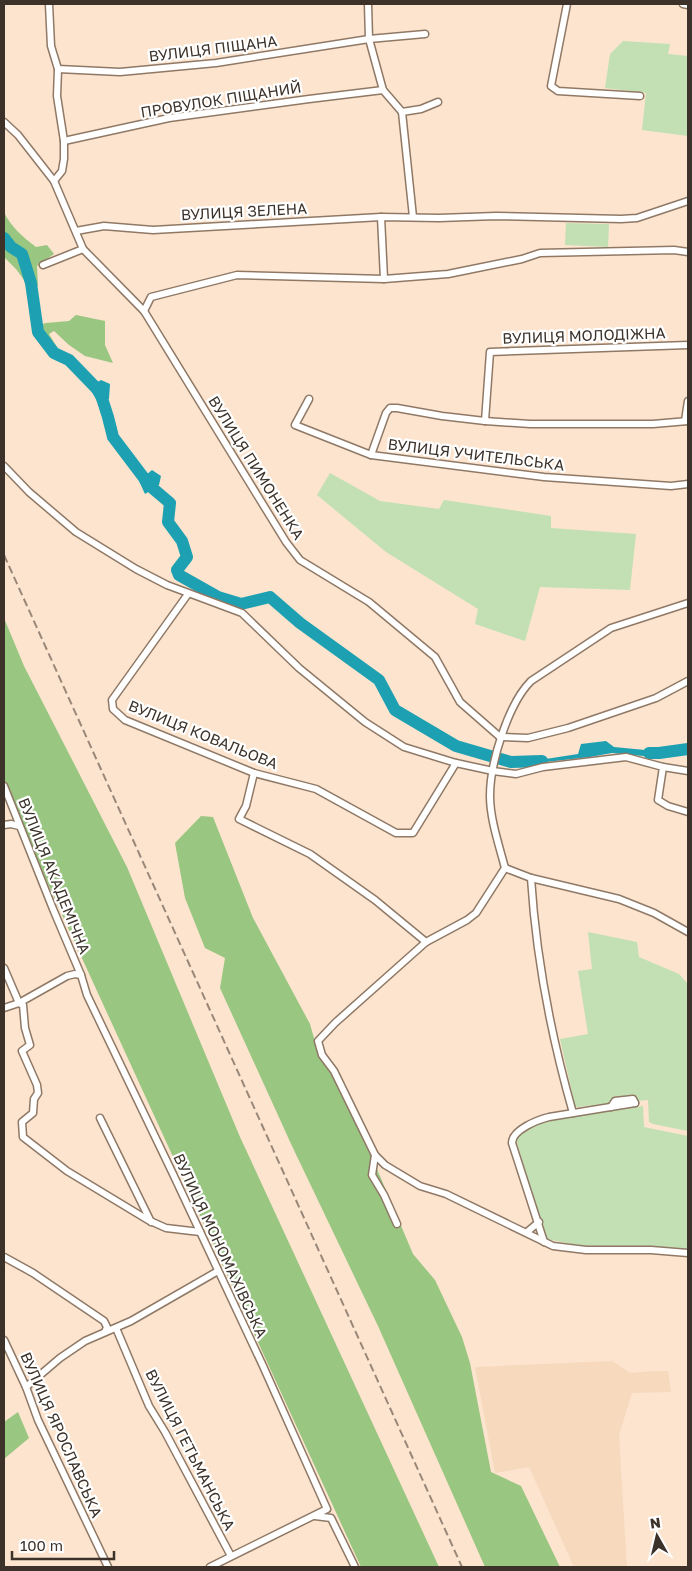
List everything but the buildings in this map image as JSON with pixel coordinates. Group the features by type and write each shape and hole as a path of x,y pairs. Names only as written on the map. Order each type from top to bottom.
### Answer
{"street":[{"path":"49,4 51,46 58,69 57,96 64,141 62,172 54,181"},
{"path":"368,4 369,39 383,90 402,112 413,217"},
{"path":"567,4 551,86 558,91 640,96"},
{"path":"683,4 688,5"},
{"name":"ВУЛИЦЯ ПІЩАНА","path":"58,69 120,72 216,63 369,39 425,34"},
{"name":"ПРОВУЛОК ПІЩАНИЙ","path":"64,141 169,118 383,90"},
{"path":"402,112 421,109 438,102"},
{"name":"ВУЛИЦЯ ПИМОНЕНКА","path":"4,122 18,135 54,181 83,249 144,311 286,542 300,560 369,602 435,657 460,702 500,737"},
{"name":"ВУЛИЦЯ ЗЕЛЕНА","path":"76,231 104,226 153,230 382,217 496,216 621,219 637,218 688,201"},
{"path":"382,217 384,279"},
{"path":"43,265 83,249"},
{"path":"144,311 151,297 237,275 384,279 448,274 540,254 674,250 688,252"},
{"name":"ВУЛИЦЯ МОЛОДІЖНА","path":"485,421 490,352 688,345"},
{"name":"ВУЛИЦЯ УЧИТЕЛЬСЬКА","path":"309,400 295,425 371,455 544,477 671,486 688,484"},
{"path":"371,455 386,413 390,408 485,421 530,424 643,424 687,421 688,401"},
{"path":"4,466 29,492 76,532 136,569 188,594 242,613 299,668 365,722 404,747 456,763 516,774 543,767 626,758 688,771"},
{"name":"ВУЛИЦЯ КОВАЛЬОВА","path":"188,594 112,700 113,709 125,720 254,772 316,789 396,833 413,833 456,763"},
{"path":"688,603 611,628 531,681 521,691 500,737 490,796 496,833 505,868 476,913 467,920 426,942 335,1023 318,1041 322,1055 334,1071 375,1155 385,1165 420,1186 446,1194 554,1246 586,1250 651,1250 688,1254"},
{"path":"500,737 528,738 568,728 656,698 688,681"},
{"path":"662,767 658,800 668,806 688,812"},
{"path":"254,772 246,806 239,819 310,854 375,900 426,942"},
{"name":"ВУЛИЦЯ АКАДЕМІЧНА","path":"4,786 82,975 87,995"},
{"path":"6,824 13,820 15,814"},
{"path":"6,824 20,826"},
{"path":"505,868 531,878 619,899 654,912 688,932"},
{"path":"531,878 533,917 542,978 573,1113"},
{"path":"67,976 73,968 74,958"},
{"path":"4,968 19,1003 23,1005 25,1028 30,1045 22,1051 37,1085 38,1094 34,1099 33,1113 22,1122 23,1136 67,1171 151,1222 166,1228 200,1232"},
{"path":"4,1008 19,1003 67,976 82,975"},
{"name":"ВУЛИЦЯ МОНОМАХІВСЬКА","path":"87,995 263,1366 327,1509 314,1516"},
{"path":"544,1242 512,1138 518,1131 543,1118 611,1107"},
{"path":"100,1118 151,1222"},
{"path":"375,1155 372,1175 384,1195 397,1224"},
{"path":"527,1232 539,1222"},
{"path":"4,1257 33,1272 104,1321 107,1327 105,1332"},
{"path":"26,1387 60,1358 85,1341 131,1321 218,1271"},
{"name":"ВУЛИЦЯ ГЕТЬМАНСЬКА","path":"116,1328 149,1406 166,1432 231,1556"},
{"name":"ВУЛИЦЯ ЯРОСЛАВСЬКА","path":"4,1340 26,1387 38,1420 108,1567"},
{"path":"210,1567 314,1516 331,1518 355,1567"}],"shaded area":[{"path":"612,1361 630,1373 668,1371 671,1392 632,1393 619,1435 627,1567 574,1567 529,1467 495,1473 475,1367"}],"green space":[{"path":"623,41 670,44 668,54 688,56 688,136 642,130 646,93 605,88 610,54"},
{"path":"4,212 14,227 26,239 36,247 47,245 54,254 37,266 38,286 27,284 4,257"},
{"path":"566,223 609,224 608,247 565,245"},
{"path":"76,315 105,321 105,345 113,363 85,356 54,331 49,334 60,352 47,352 32,327 46,323 69,321"},
{"path":"330,473 380,501 439,509 444,500 551,516 551,528 636,534 630,590 540,587 525,641 475,624 478,609 386,552 317,495"},
{"path":"4,618 24,666 127,867 240,1137 439,1567 361,1567 4,788"},
{"path":"201,816 213,817 253,918 310,1024 319,1056 336,1080 374,1162 413,1254 435,1280 462,1337 470,1363 491,1472 521,1486 560,1567 485,1567 378,1326 292,1146 220,988 225,958 205,948 185,898 175,843"},
{"path":"588,932 637,942 639,957 679,974 688,984 688,1131 649,1122 648,1100 637,1101 634,1096 613,1097 610,1103 575,1106 560,1039 588,1034 578,971 592,969"},
{"path":"643,1106 644,1127 688,1136 688,1249 643,1246 588,1247 546,1239 516,1140 518,1135 547,1120"},
{"path":"18,1412 29,1438 4,1459 4,1422"}],"water":[{"path":"101,380 110,384 109,399 97,401 89,387"},
{"path":"152,470 161,476 159,485 145,494 139,481"},
{"path":"606,741 614,747 645,750 665,748 664,758 612,753 519,765 526,762 578,754 581,744"}],"waterway":[{"path":"4,238 11,247 22,254 31,283 38,332 54,353 69,360 100,392 113,437 150,486 170,503 168,522 182,541 187,557 177,570 179,575 218,597 241,604 270,597 300,623 379,680 395,710 456,746 511,762 542,761"},
{"path":"649,753 688,749"}],"railway":[{"path":"4,555 462,1567"}]}
